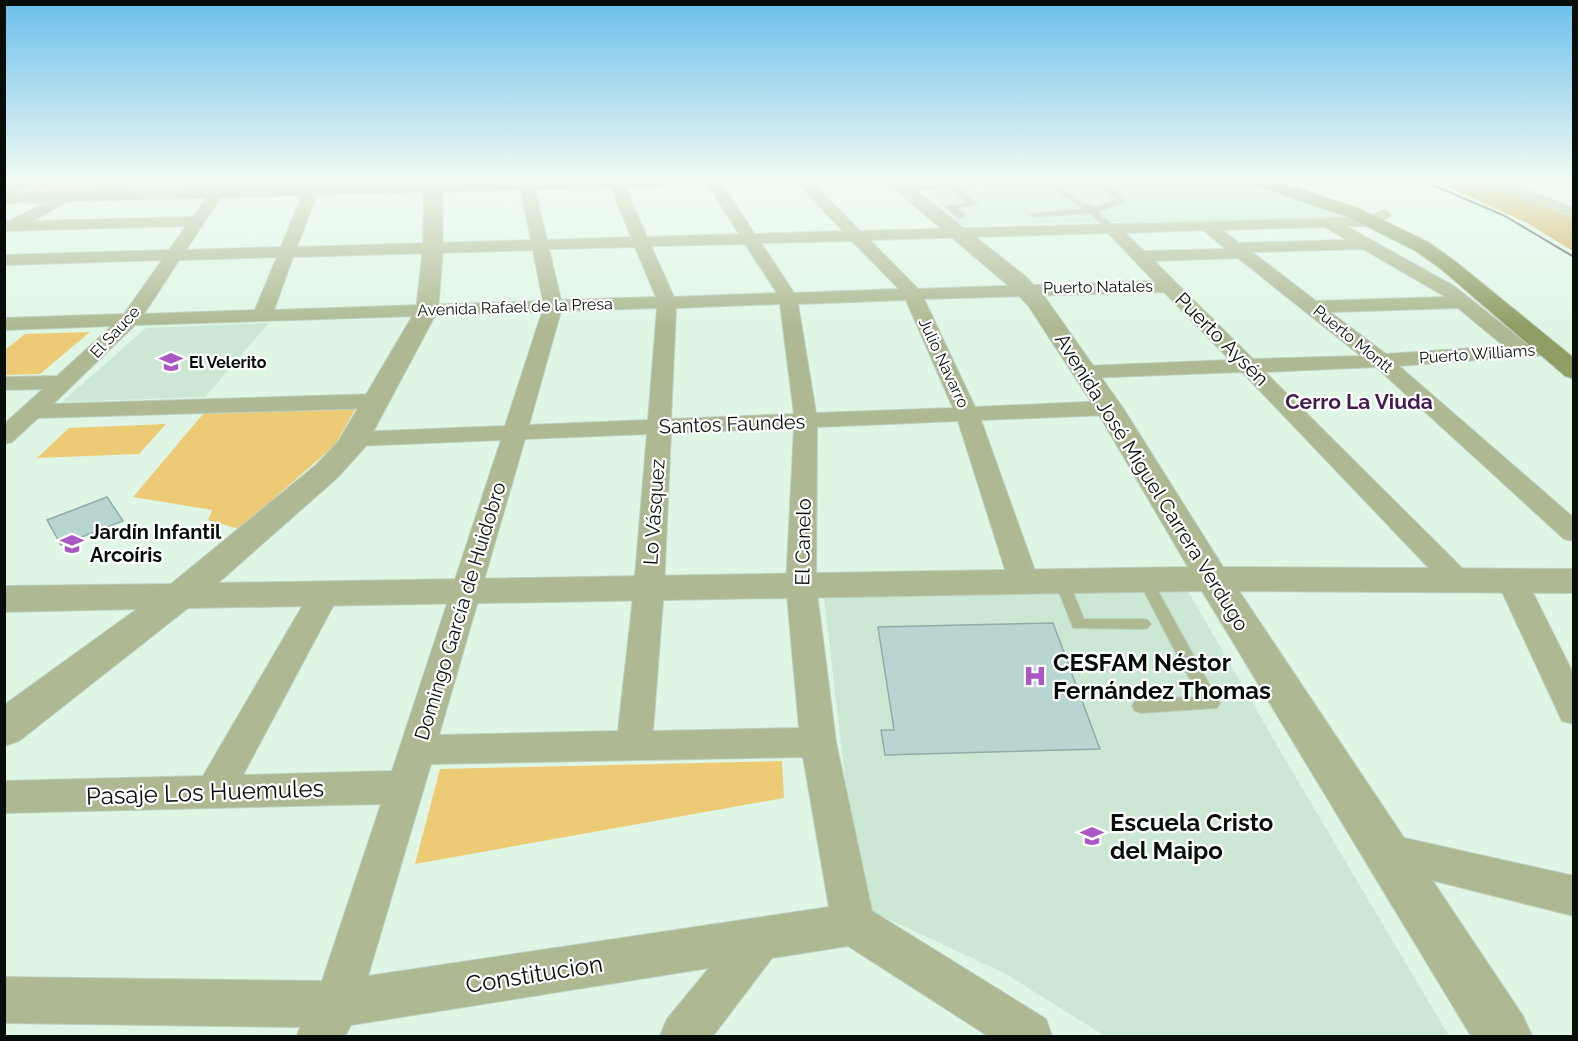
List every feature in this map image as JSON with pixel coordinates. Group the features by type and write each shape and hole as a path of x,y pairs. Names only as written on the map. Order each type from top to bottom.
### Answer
{"main road":[{"path":"1394,229 1442,260 1574,371"},
{"path":"1402,229 1454,252 1574,347"}],"street":[{"name":"El Sauce","path":"4,437 130,320 192,229"},
{"path":"262,316 295,229"},
{"path":"4,729 180,596 327,471 356,439 427,310 433,229"},
{"name":"Domingo García de Huidobro","path":"328,1020 406,787 553,306 536,229"},
{"name":"Lo Vásquez","path":"634,746 649,588 667,302 636,229"},
{"name":"El Canelo","path":"742,229 788,297 806,421 801,585 818,742 853,924"},
{"name":"Julio Navarro","path":"849,229 912,293 967,414 1024,582"},
{"path":"4,260 748,239 855,235 915,229"},
{"name":"Avenida José Miguel Carrera Verdugo","path":"962,229 1026,289 1085,372 1213,579 1503,1036"},
{"name":"Puerto Aysén","path":"1113,229 1457,580"},
{"name":"Puerto Montt","path":"1211,229 1381,361 1574,533"},
{"path":"1338,229 1448,290 1523,351"},
{"name":"Puerto Natales","path":"1140,256 1366,244"},
{"name":"Puerto Natales","path":"1026,289 1169,286"},
{"name":"Avenida Rafael de la Presa","path":"4,324 1026,289"},
{"path":"1313,307 1464,302"},
{"name":"Puerto Williams","path":"1085,372 1381,361 1546,349"},
{"path":"4,384 65,382"},
{"path":"32,411 377,401"},
{"name":"Santos Faundes","path":"356,439 1109,408"},
{"path":"4,599 1213,579 1574,581"},
{"path":"1512,581 1574,711"},
{"path":"214,792 325,593"},
{"path":"417,750 818,742"},
{"name":"Pasaje Los Huemules","path":"4,797 406,787"},
{"path":"1386,852 1574,896"},
{"path":"853,924 1021,1035"},
{"name":"Constitucion","path":"10,1004 328,1020 853,924"},
{"path":"684,1036 759,940"}],"lane":[{"path":"1141,706 1211,703 1145,580"},
{"path":"1062,582 1078,624 1143,624"}],"shaded area":[{"path":"1536,229 1573,229 1573,251"},
{"name":"El Velerito","path":"269,323 205,397 62,402 146,328"},
{"path":"90,332 40,374 5,375 5,350 25,334"},
{"path":"356,408 335,445 239,529 208,520 212,510 133,497 203,414"},
{"path":"166,424 139,454 37,458 69,428"},
{"name":"Escuela Cristo del Maipo","path":"1188,591 1449,1036 1105,1036 1006,974 860,906 824,598"},
{"path":"782,761 784,798 415,864 440,769"}],"building":[{"path":"107,497 123,521 61,545 47,520"},
{"path":"1053,623 1100,749 885,755 881,730 894,730 878,627"}],"railway":[{"path":"1526,229 1574,257"}],"place":[{"name":"El Velerito","path":"171,362"},
{"name":"Jardín Infantil Arcoíris","path":"72,544"},
{"name":"CESFAM Néstor Fernández Thomas","path":"1035,676"},
{"name":"Escuela Cristo del Maipo","path":"1092,836"}],"district":[{"name":"Cerro La Viuda","path":"1359,401"}]}
